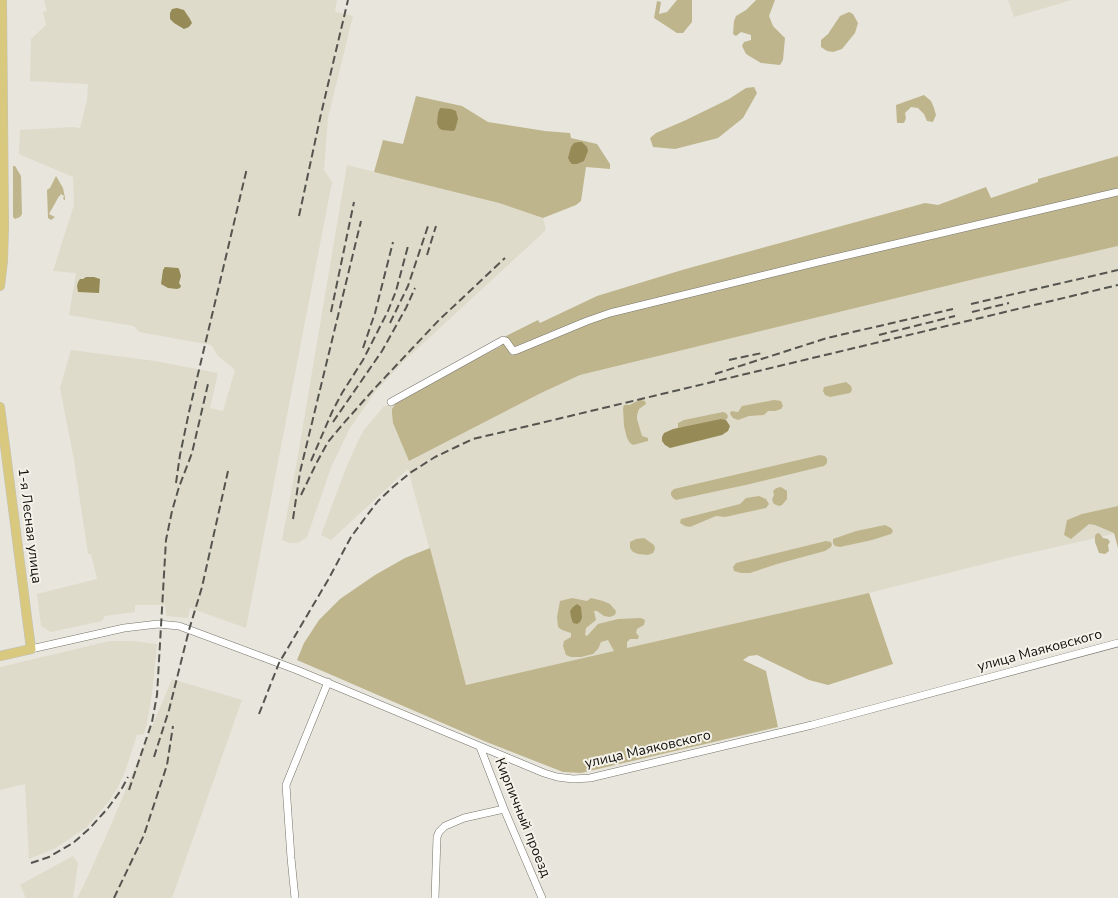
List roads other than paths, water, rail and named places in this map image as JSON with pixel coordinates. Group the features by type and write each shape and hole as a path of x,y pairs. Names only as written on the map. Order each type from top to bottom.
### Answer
{"main road":[{"path":"0,286 4,242 2,200 2,0"},
{"name":"1-я Лесная улица","path":"0,407 31,649"},
{"path":"0,656 31,649"}],"street":[{"path":"391,402 503,340 506,340 513,350 517,350 610,313 809,264 1118,192"},
{"name":"улица Маяковского","path":"31,649 124,628 158,624 179,626 328,682 544,773 573,779 590,778 812,725 1118,643"},
{"path":"295,898 286,785 328,682"},
{"name":"Кирпичный проезд","path":"480,747 542,898"},
{"path":"435,898 437,838 439,832 445,826 464,818 504,809"}],"railway":[{"path":"299,216 348,0"},
{"path":"176,483 189,412 247,168"},
{"path":"331,312 354,202"},
{"path":"293,519 300,472 361,221"},
{"path":"390,323 408,286 428,226"},
{"path":"427,255 436,226"},
{"path":"363,348 375,313 393,242"},
{"path":"311,461 332,412 363,360 388,311 396,291 408,246"},
{"path":"301,495 328,442 343,424 439,320 505,258"},
{"path":"971,304 1118,270"},
{"path":"259,714 279,663 351,537 378,501 410,473 435,457 473,439 1118,285"},
{"path":"333,422 382,351 415,288"},
{"path":"972,312 1009,303"},
{"path":"715,374 827,338 953,309"},
{"path":"879,335 955,316"},
{"path":"729,360 762,353"},
{"path":"129,790 152,722 157,695 166,540 179,487 192,453 208,384"},
{"path":"154,757 169,710 202,587 228,471"},
{"path":"114,898 144,835 167,765 173,726"},
{"path":"31,863 49,857 73,843 90,828 108,808 128,777"}]}
